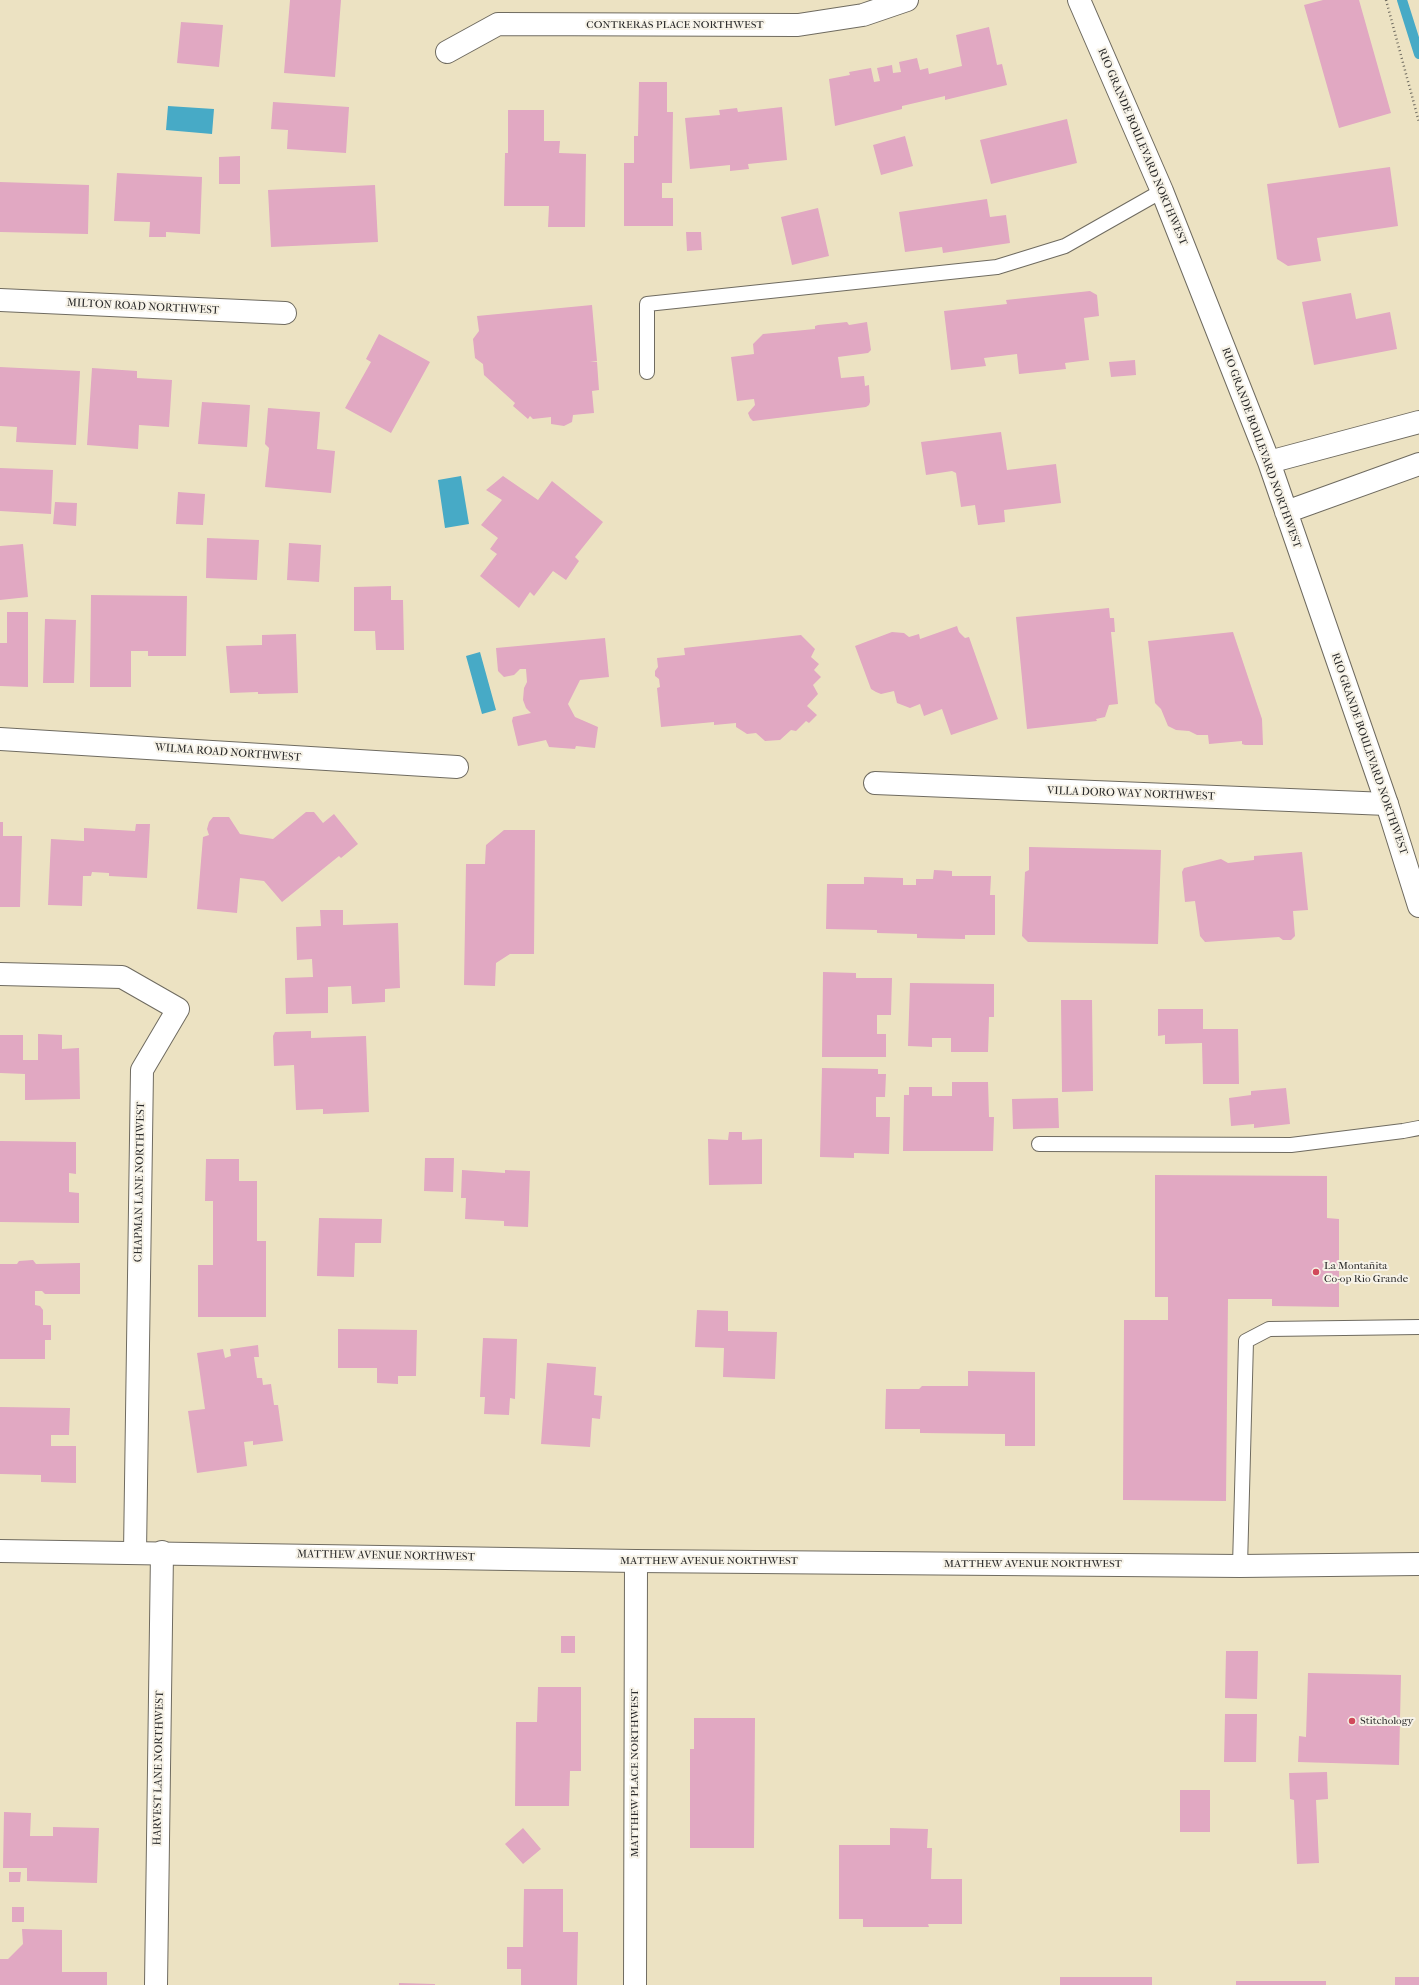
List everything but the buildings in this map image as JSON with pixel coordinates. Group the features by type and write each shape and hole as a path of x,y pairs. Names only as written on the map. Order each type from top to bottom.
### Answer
{"street":[{"name":"CONTRERAS PLACE NORTHWEST","path":"447,52 498,24 798,25 863,14 907,0"},
{"name":"RIO GRANDE BOULEVARD NORTHWEST","path":"1079,0 1162,191 1269,462 1387,804 1419,906"},
{"name":"MILTON ROAD NORTHWEST","path":"0,300 285,313"},
{"path":"1269,462 1419,422"},
{"path":"1286,512 1419,464"},
{"name":"WILMA ROAD NORTHWEST","path":"0,739 457,767"},
{"name":"VILLA DORO WAY NORTHWEST","path":"875,782 1387,804"},
{"name":"CHAPMAN LANE NORTHWEST","path":"0,974 122,977 178,1009 142,1070 135,1552"},
{"name":"MATTHEW AVENUE NORTHWEST","path":"0,1550 636,1561 1240,1566 1419,1564"},
{"name":"HARVEST LANE NORTHWEST","path":"156,1985 162,1552"},
{"name":"MATTHEW PLACE NORTHWEST","path":"635,1985 636,1561"}],"lane":[{"path":"647,372 646,304 997,267 1065,246 1162,191"},
{"path":"1039,1144 1291,1145 1403,1132 1419,1128"},
{"path":"1240,1566 1246,1341 1269,1329 1419,1327"}],"path":[{"path":"1386,0 1419,122"}],"water":[{"path":"168,106 214,109 212,134 166,130"},
{"path":"461,476 469,524 445,528 438,480"},
{"path":"480,652 496,710 482,714 466,656"}],"waterway":[{"path":"1402,0 1419,54"}],"place":[{"name":"La Montañita Co-op Rio Grande","path":"1316,1272"},
{"name":"Stitchology","path":"1352,1721"}]}
